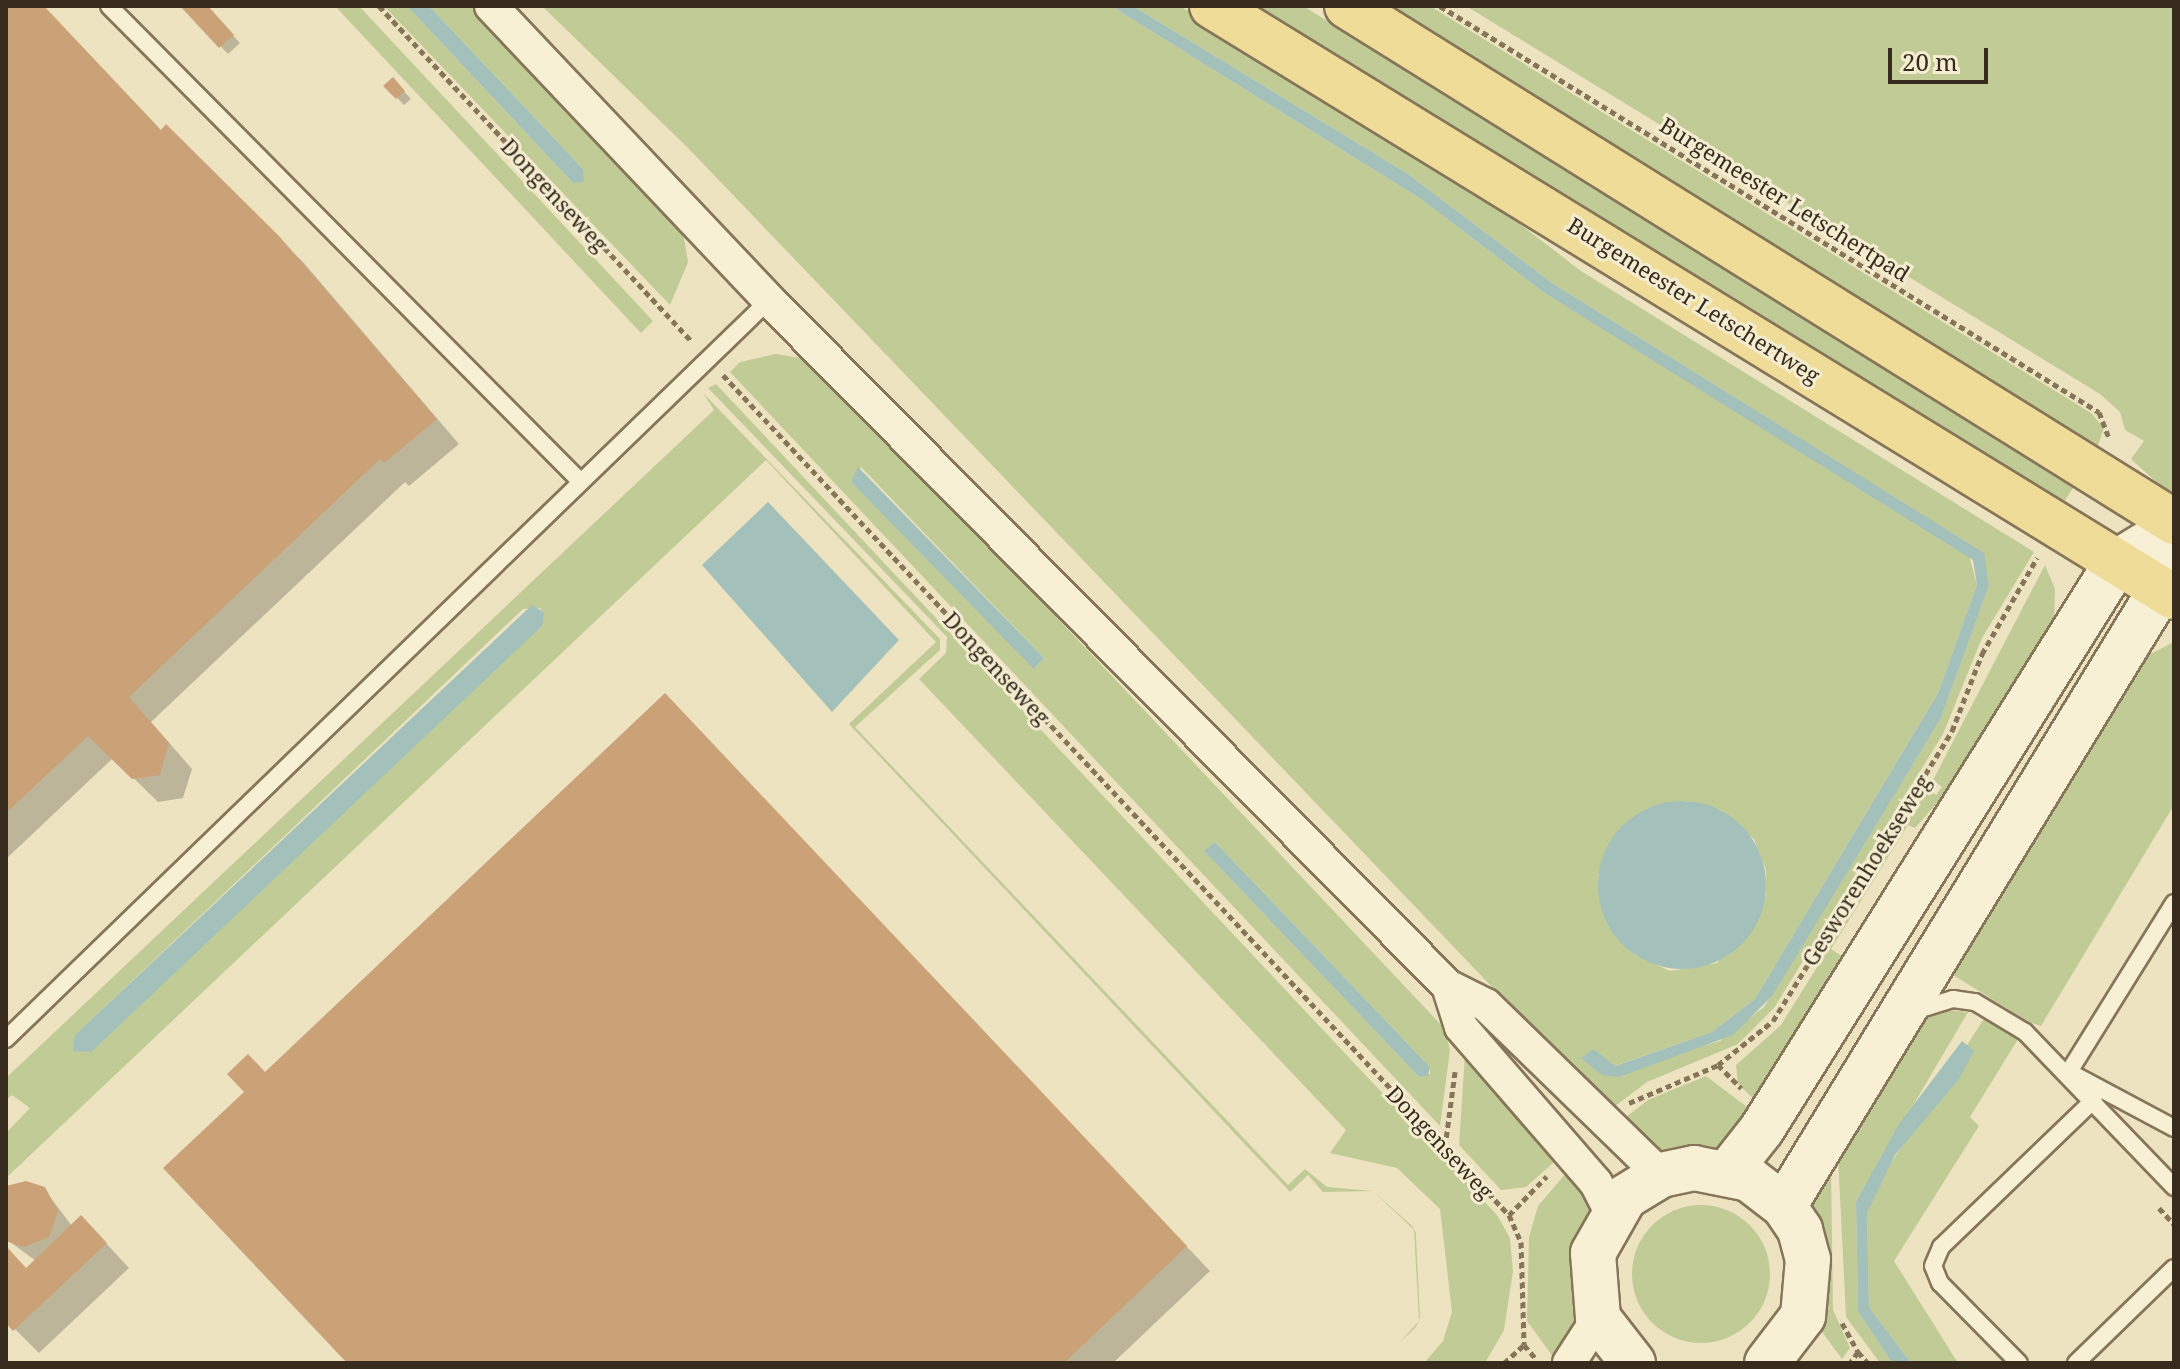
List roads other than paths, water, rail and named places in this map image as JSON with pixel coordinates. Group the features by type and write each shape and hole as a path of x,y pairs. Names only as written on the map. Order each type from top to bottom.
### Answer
{"main road":[{"name":"Burgemeester Letschertweg","path":"1212,6 2168,593"},
{"path":"1347,6 2093,468 2174,524"}],"street":[{"path":"491,6 769,300 1448,986 1486,1005 1603,1124 1661,1175"},
{"path":"1729,1171 1762,1129 2117,562 2174,524"},
{"path":"1784,1206 1895,1021 2168,593 2174,541"},
{"path":"1448,986 1461,1027 1570,1152 1611,1213"},
{"path":"1633,1363 1598,1318 1593,1253 1611,1213 1661,1175 1729,1171 1784,1206 1800,1230 1809,1273 1803,1316 1790,1356"},
{"path":"1569,1363 1598,1318"}],"lane":[{"path":"109,6 580,481"},
{"path":"6,1039 769,300"},
{"path":"2069,1072 2174,903"},
{"path":"1895,1021 1953,999 1975,1002 2025,1032 2069,1072 2174,1187"},
{"path":"2069,1072 2174,1128"},
{"path":"2019,1363 1933,1266 1941,1247 2094,1100"},
{"path":"2076,1363 2174,1268"}],"water":[{"path":"407,6 429,6 583,169 584,182 573,183"},
{"path":"1111,6 1133,6 1408,174 1552,283 1984,553 1989,586 1941,718 1772,996 1733,1035 1619,1077 1602,1075 1581,1058 1594,1049 1615,1066 1712,1032 1755,999 1938,693 1977,585 1973,560 1543,292 1421,199"},
{"path":"858,467 1044,658 1034,669 851,482"},
{"path":"768,502 899,640 832,712 702,565"},
{"path":"532,605 544,612 542,626 91,1052 73,1051 75,1035"},
{"path":"1682,801 1714,807 1742,825 1760,853 1766,885 1760,917 1742,945 1714,963 1682,969 1650,963 1622,945 1604,917 1598,885 1604,853 1622,825 1650,807"},
{"path":"1215,842 1430,1067 1428,1076 1419,1077 1204,851"},
{"path":"1962,1041 1974,1051 1959,1079 1895,1155 1867,1213 1869,1307 1911,1363 1892,1363 1858,1311 1856,1202 1899,1124"}]}
